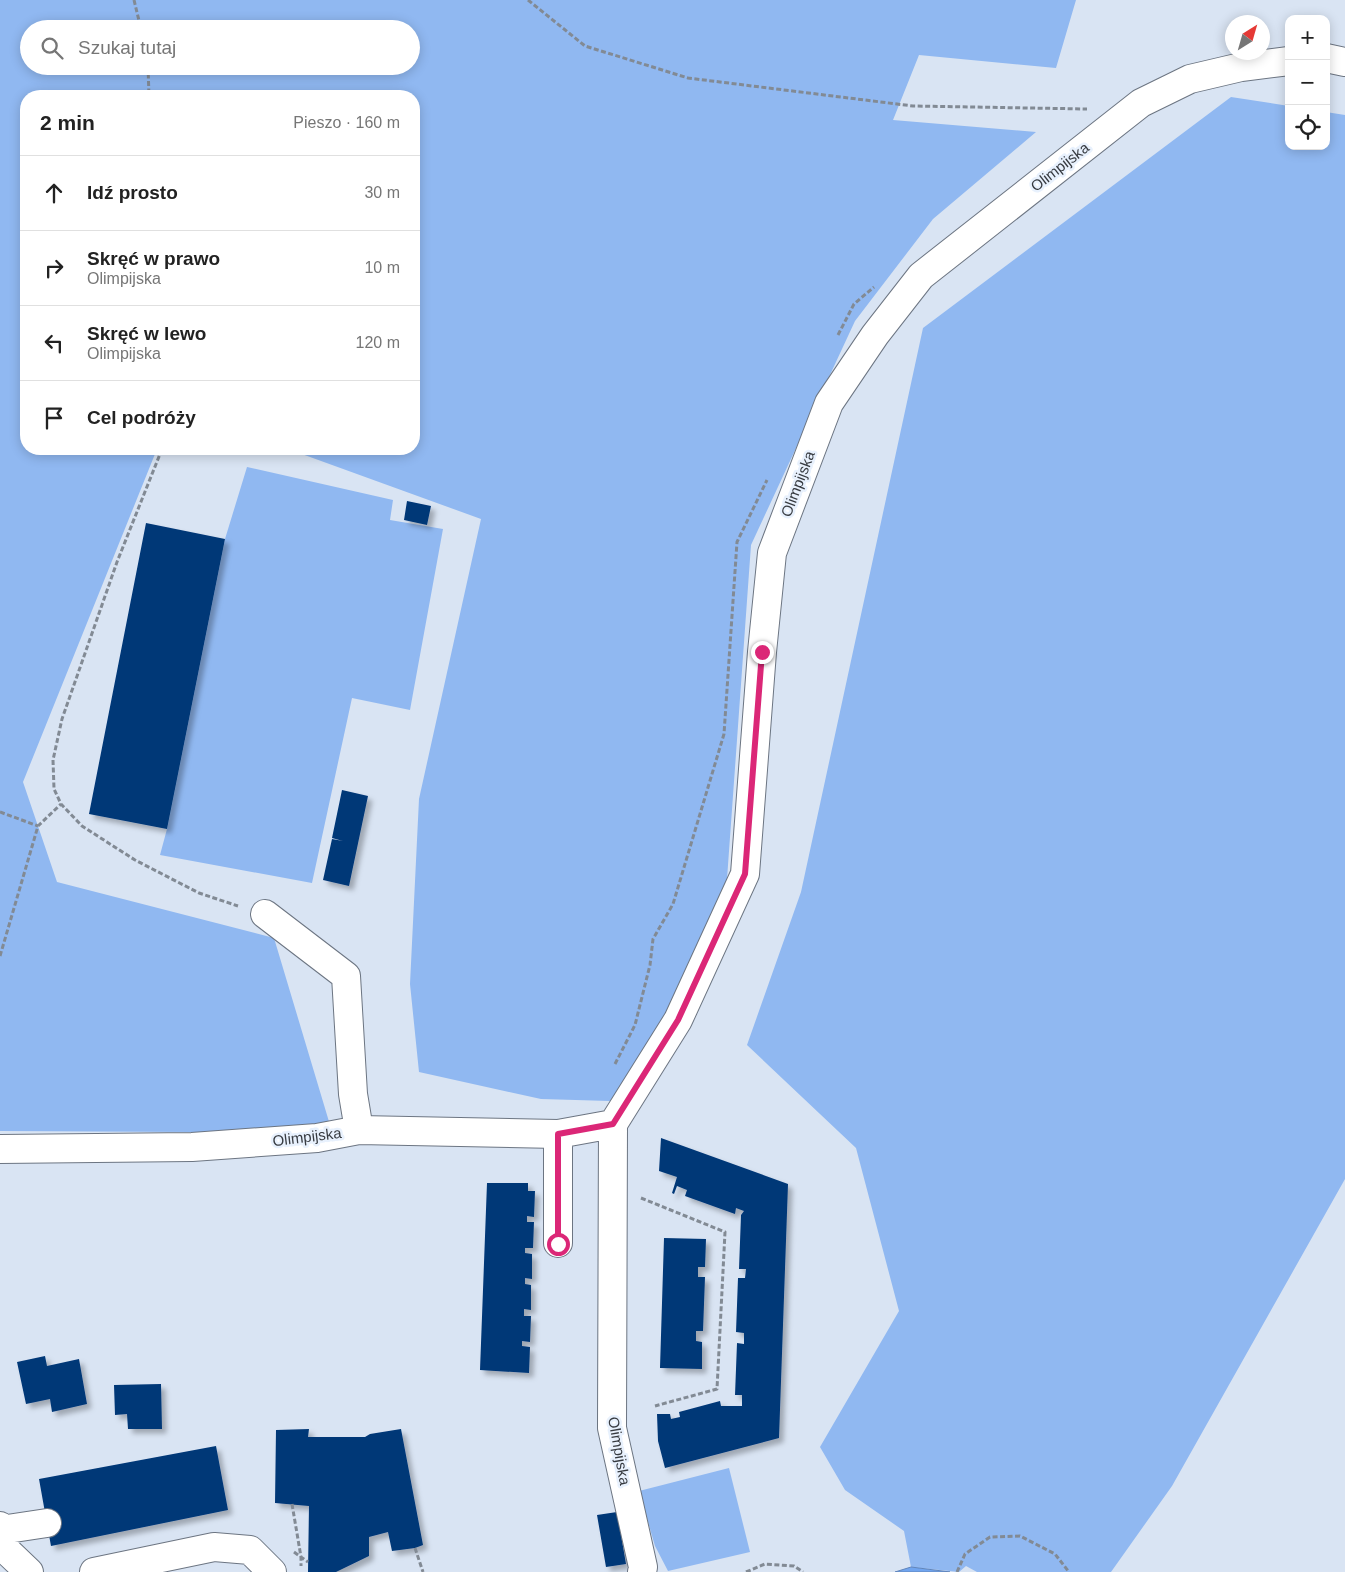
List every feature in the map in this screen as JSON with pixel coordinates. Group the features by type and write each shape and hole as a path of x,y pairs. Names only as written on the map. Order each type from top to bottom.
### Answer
{"street":[{"path":"1330,59 1345,62"},
{"name":"Olimpijska","path":"643,1569 612,1428 613,1124 678,1020 745,874 762,652 772,553 829,403 875,335 921,276 1141,103 1190,79 1241,67 1285,62"},
{"path":"265,914 346,976 353,1094 359,1130"},
{"name":"Olimpijska","path":"0,1149 192,1147 317,1138 359,1130 558,1134 613,1124"},
{"path":"558,1134 558,1244"},
{"path":"29,1572 6,1550 0,1528 47,1523"},
{"path":"94,1572 214,1547 250,1550 272,1572"}],"path":[{"path":"134,0 139,20"},
{"path":"528,0 585,46 688,78 913,106 1090,109"},
{"path":"148,75 149,90"},
{"path":"160,455 117,562 62,719 55,743 52,774 54,789 61,804 82,826 135,860 199,893 265,914"},
{"path":"0,956 38,826 61,804"},
{"path":"0,812 38,826"},
{"path":"645,1199 725,1232 717,1389 656,1406"},
{"path":"292,1504 301,1557 301,1572"},
{"path":"957,1572 965,1554 990,1537 1020,1536 1055,1554 1069,1572"},
{"path":"415,1548 423,1572"},
{"path":"746,1572 765,1564 794,1566 803,1572"}],"shaded area":[{"path":"0,0 1076,0 1056,68 919,55 893,120 1036,132 933,219 855,321 751,545 726,893 672,1010 610,1101 541,1099 419,1072 410,984 419,799 481,519 305,455 420,455 420,90 20,90 20,455 155,455 23,782 57,882 274,938 333,1135 0,1131"},
{"path":"1231,97 1285,105 1285,150 1330,150 1330,113 1345,115 1345,1179 1172,1486 1111,1572 977,1572 966,1566 959,1572 911,1567 904,1531 845,1490 820,1447 899,1311 856,1148 747,1045 801,892 923,328"},
{"path":"247,467 393,500 390,520 443,529 410,710 352,698 312,883 160,855 167,829 225,539"},
{"path":"729,1468 750,1552 668,1571 655,1546 639,1491"},
{"path":"911,1567 950,1572 895,1572"}],"building":[{"path":"407,501 431,506 427,525 404,520"},
{"path":"146,523 225,539 167,829 89,814"},
{"path":"342,790 368,796 349,886 323,880 332,839 343,841 332,838"},
{"path":"661,1138 788,1184 779,1438 665,1468 658,1441 657,1414 670,1414 671,1419 680,1417 679,1412 720,1401 721,1406 742,1406 742,1395 735,1395 737,1343 744,1344 744,1333 736,1332 738,1278 745,1278 746,1269 739,1269 741,1215 744,1211 736,1208 735,1214 685,1196 687,1190 677,1186 674,1194 672,1193 677,1177 659,1171"},
{"path":"487,1183 528,1183 528,1191 535,1191 534,1217 527,1216 527,1222 534,1222 533,1248 525,1248 525,1253 532,1254 532,1279 525,1278 525,1284 531,1285 531,1310 524,1309 524,1316 531,1316 530,1342 522,1341 522,1346 530,1347 529,1373 480,1370"},
{"path":"664,1238 706,1239 705,1267 698,1267 698,1277 705,1277 703,1331 696,1331 696,1341 702,1342 702,1369 660,1368"},
{"path":"45,1356 47,1366 79,1359 87,1404 52,1412 50,1399 26,1404 17,1362"},
{"path":"161,1384 162,1429 128,1429 127,1414 115,1415 114,1385"},
{"path":"309,1429 308,1437 365,1437 370,1434 401,1429 423,1545 392,1551 388,1532 369,1537 369,1556 336,1572 308,1572 309,1506 275,1503 276,1430"},
{"path":"216,1446 228,1510 51,1546 39,1479"},
{"path":"617,1512 626,1564 606,1567 597,1515"}],"route":[{"path":"558,1244 558,1134 613,1124 678,1020 745,874 762,652"}]}
